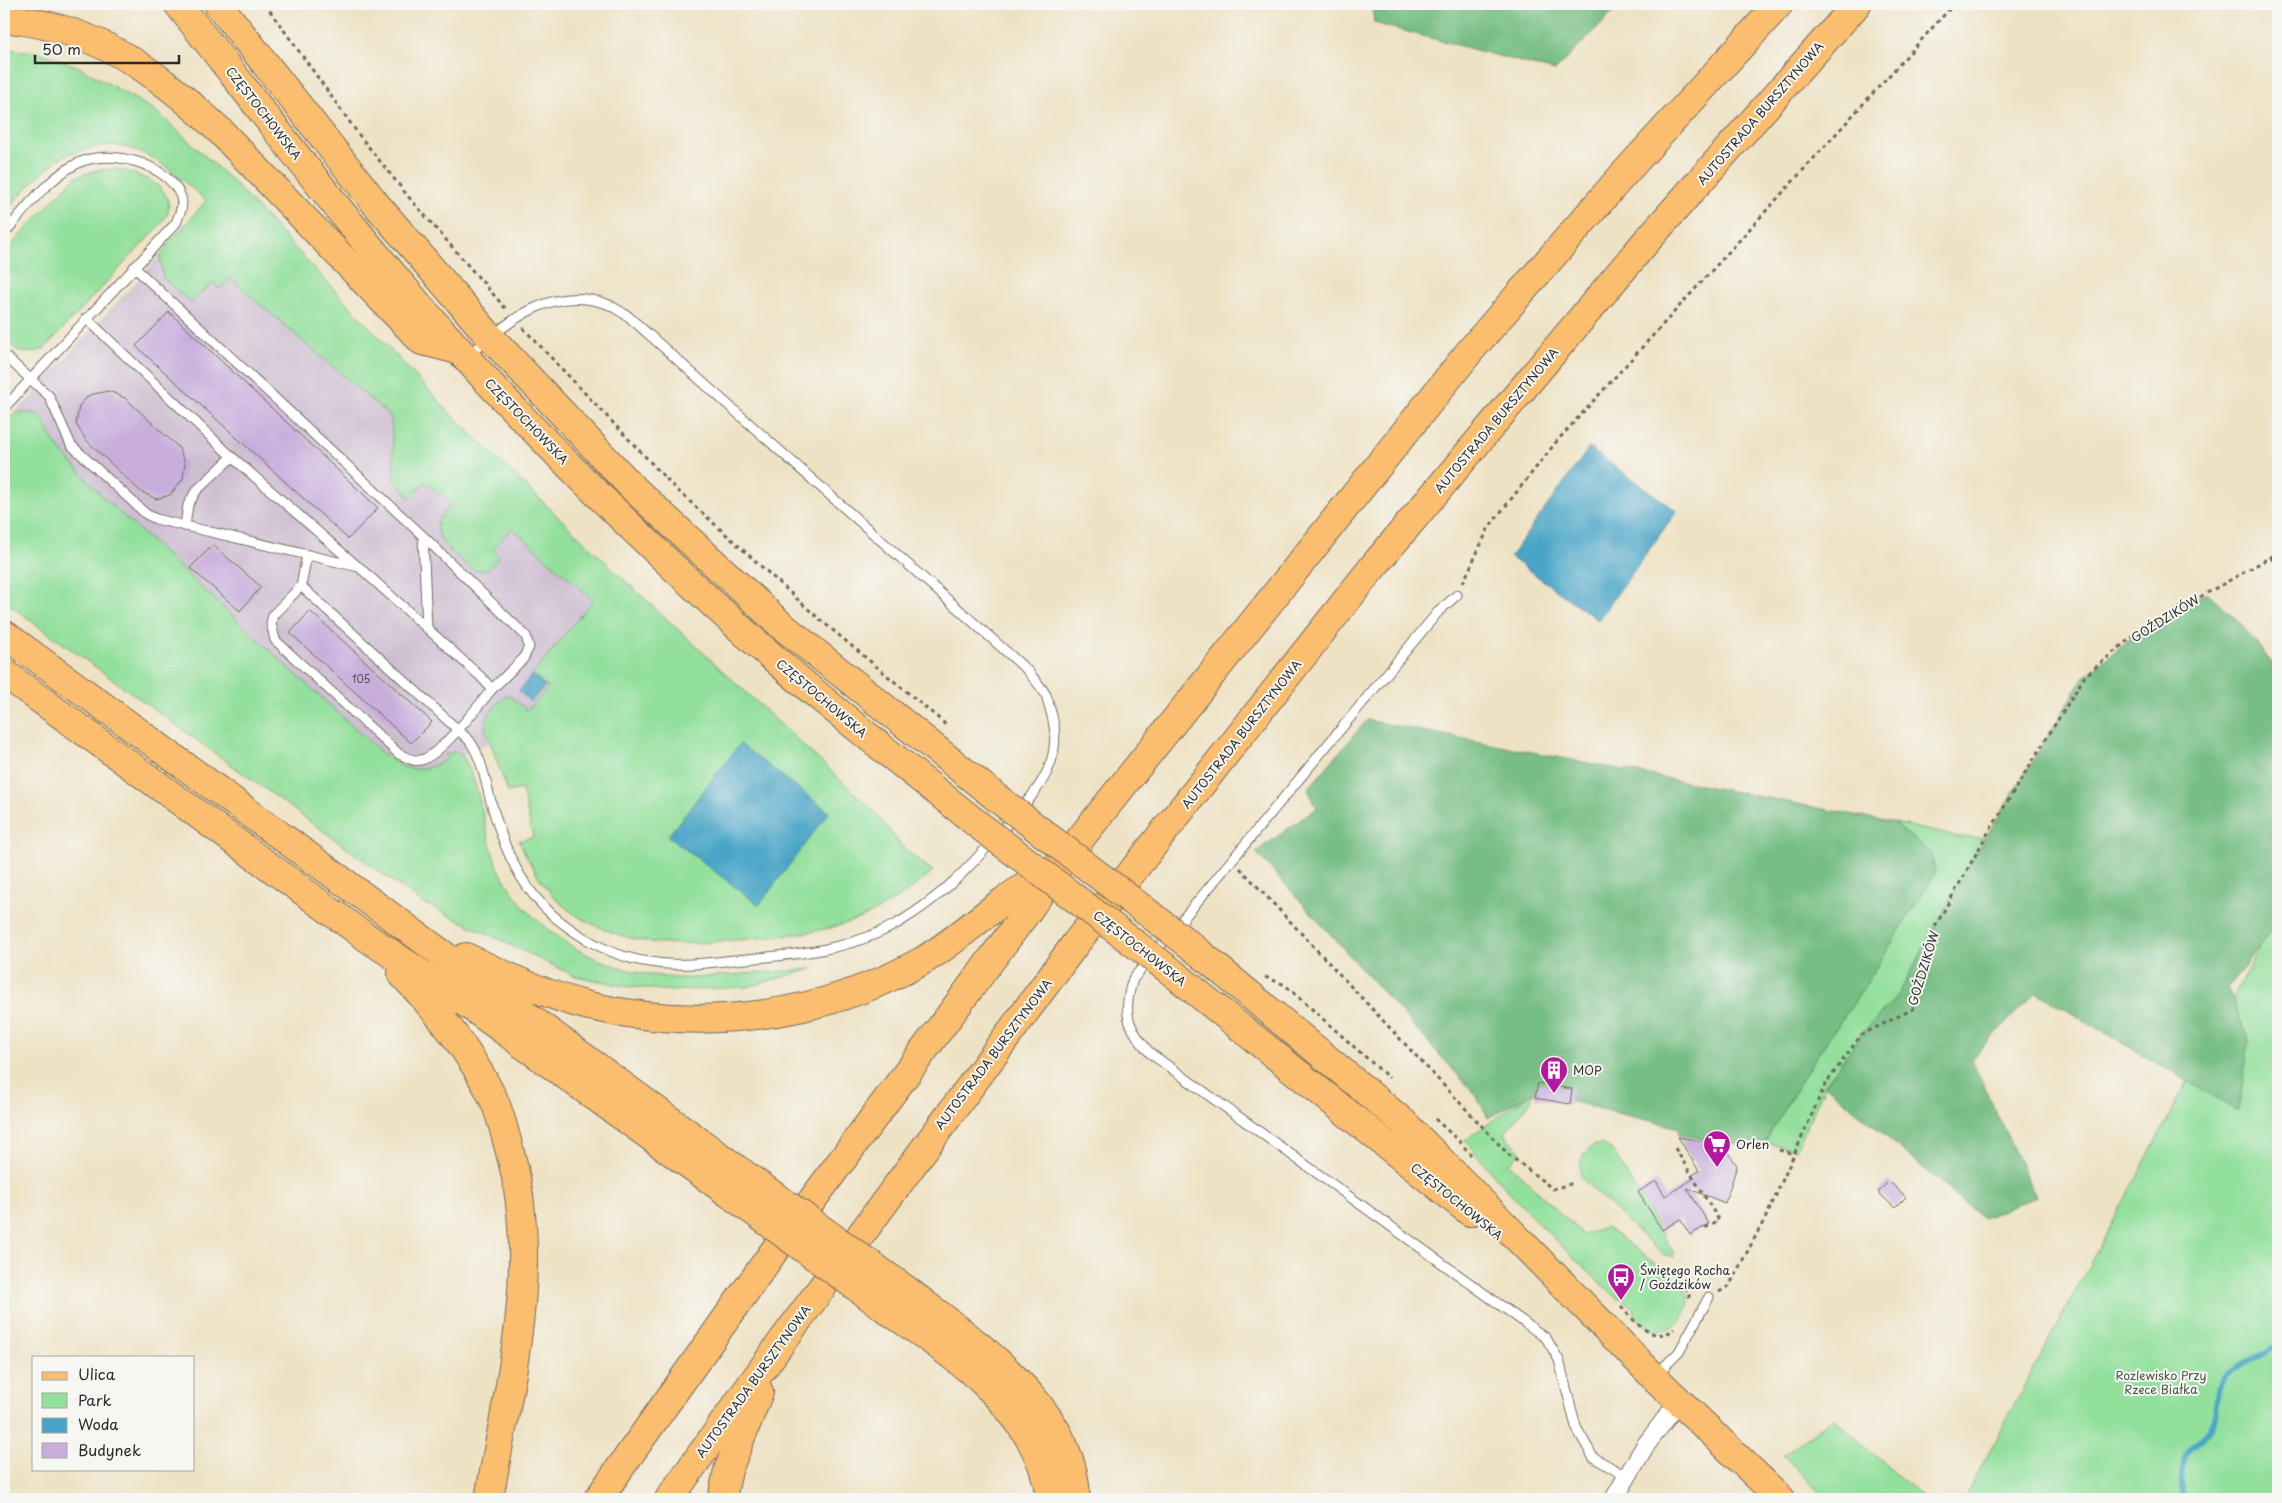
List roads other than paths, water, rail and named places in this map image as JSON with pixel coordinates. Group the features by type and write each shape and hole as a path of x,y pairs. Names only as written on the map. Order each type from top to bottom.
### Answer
{"main road":[{"name":"CZĘSTOCHOWSKA","path":"178,4 355,230 462,354 639,535 746,634 976,823 1168,969 1565,1288"},
{"name":"CZĘSTOCHOWSKA","path":"218,4 375,203 490,337 632,487 781,625 997,798 1190,945 1403,1122 1654,1377 1781,1499"},
{"path":"598,1499 778,1246 1029,909 1060,864 1470,351 1622,176 1780,4"},
{"name":"AUTOSTRADA BURSZTYNOWA","path":"669,1499 781,1342 1076,943 1372,568 1644,244 1857,4"},
{"path":"4,20 19,19 77,33 114,49 150,71 188,100 220,131 422,341 462,354"},
{"path":"4,634 415,935 734,1182 889,1311 955,1359 993,1393 1026,1432 1048,1480 1050,1499"},
{"path":"4,673 366,937 734,1182 905,1289 994,1358 1018,1380 1054,1428 1068,1456 1076,1499"},
{"path":"415,935 513,978 588,1006 631,1014 682,1020 728,1019 808,1007 888,979 957,939 1003,901 1060,864"},
{"path":"366,937 429,1002 469,1056 494,1100 518,1176 523,1222 522,1293 515,1350 489,1499"},
{"path":"722,1499 728,1470 742,1430 781,1342"}],"street":[{"path":"1614,1499 1659,1426 1679,1401"}],"lane":[{"path":"4,234 27,207 62,172 79,162 95,158 121,157 156,170 173,184 181,199 181,210 176,223 4,408"},
{"path":"134,267 423,536 526,636 528,647 523,659 492,689 458,730 429,758 419,761 399,754 280,646 272,633 271,623 273,615 301,586 307,555"},
{"path":"301,586 474,746 507,854 522,881 542,906 561,922 598,946 624,957 675,965 828,950 896,924 947,890 973,864 1040,787 1050,767 1055,745 1054,725 1046,696 1027,670 628,316 607,303 590,299 553,300 514,319 490,337 462,354"},
{"path":"86,318 232,457 359,567 492,689"},
{"path":"4,355 49,396 71,445 146,514 156,519 184,526 359,567"},
{"path":"184,526 188,505 196,491 232,457"},
{"path":"423,536 427,628"},
{"path":"1458,595 1438,612 1133,979 1126,1011 1130,1026 1138,1040 1150,1053 1546,1338 1559,1360 1576,1427 1593,1457 1627,1477"},
{"path":"1654,1377 1679,1352 1709,1297"}],"water":[{"path":"1589,448 1677,511 1598,620 1510,557"},
{"path":"532,675 545,686 530,702 519,691"},
{"path":"740,744 829,812 759,905 668,836"}],"waterway":[{"path":"2181,1499 2184,1459 2188,1450 2205,1437 2210,1430 2217,1395 2222,1381 2231,1371 2266,1353 2278,1344"}],"place":[{"name":"MOP","path":"1554,1094"},
{"name":"Orlen","path":"1717,1168"},
{"name":"Świętego Rocha / Goździków","path":"1621,1301"}],"park label":[{"name":"Rozlewisko Przy Rzece Białka","path":"2161,1382"}]}
